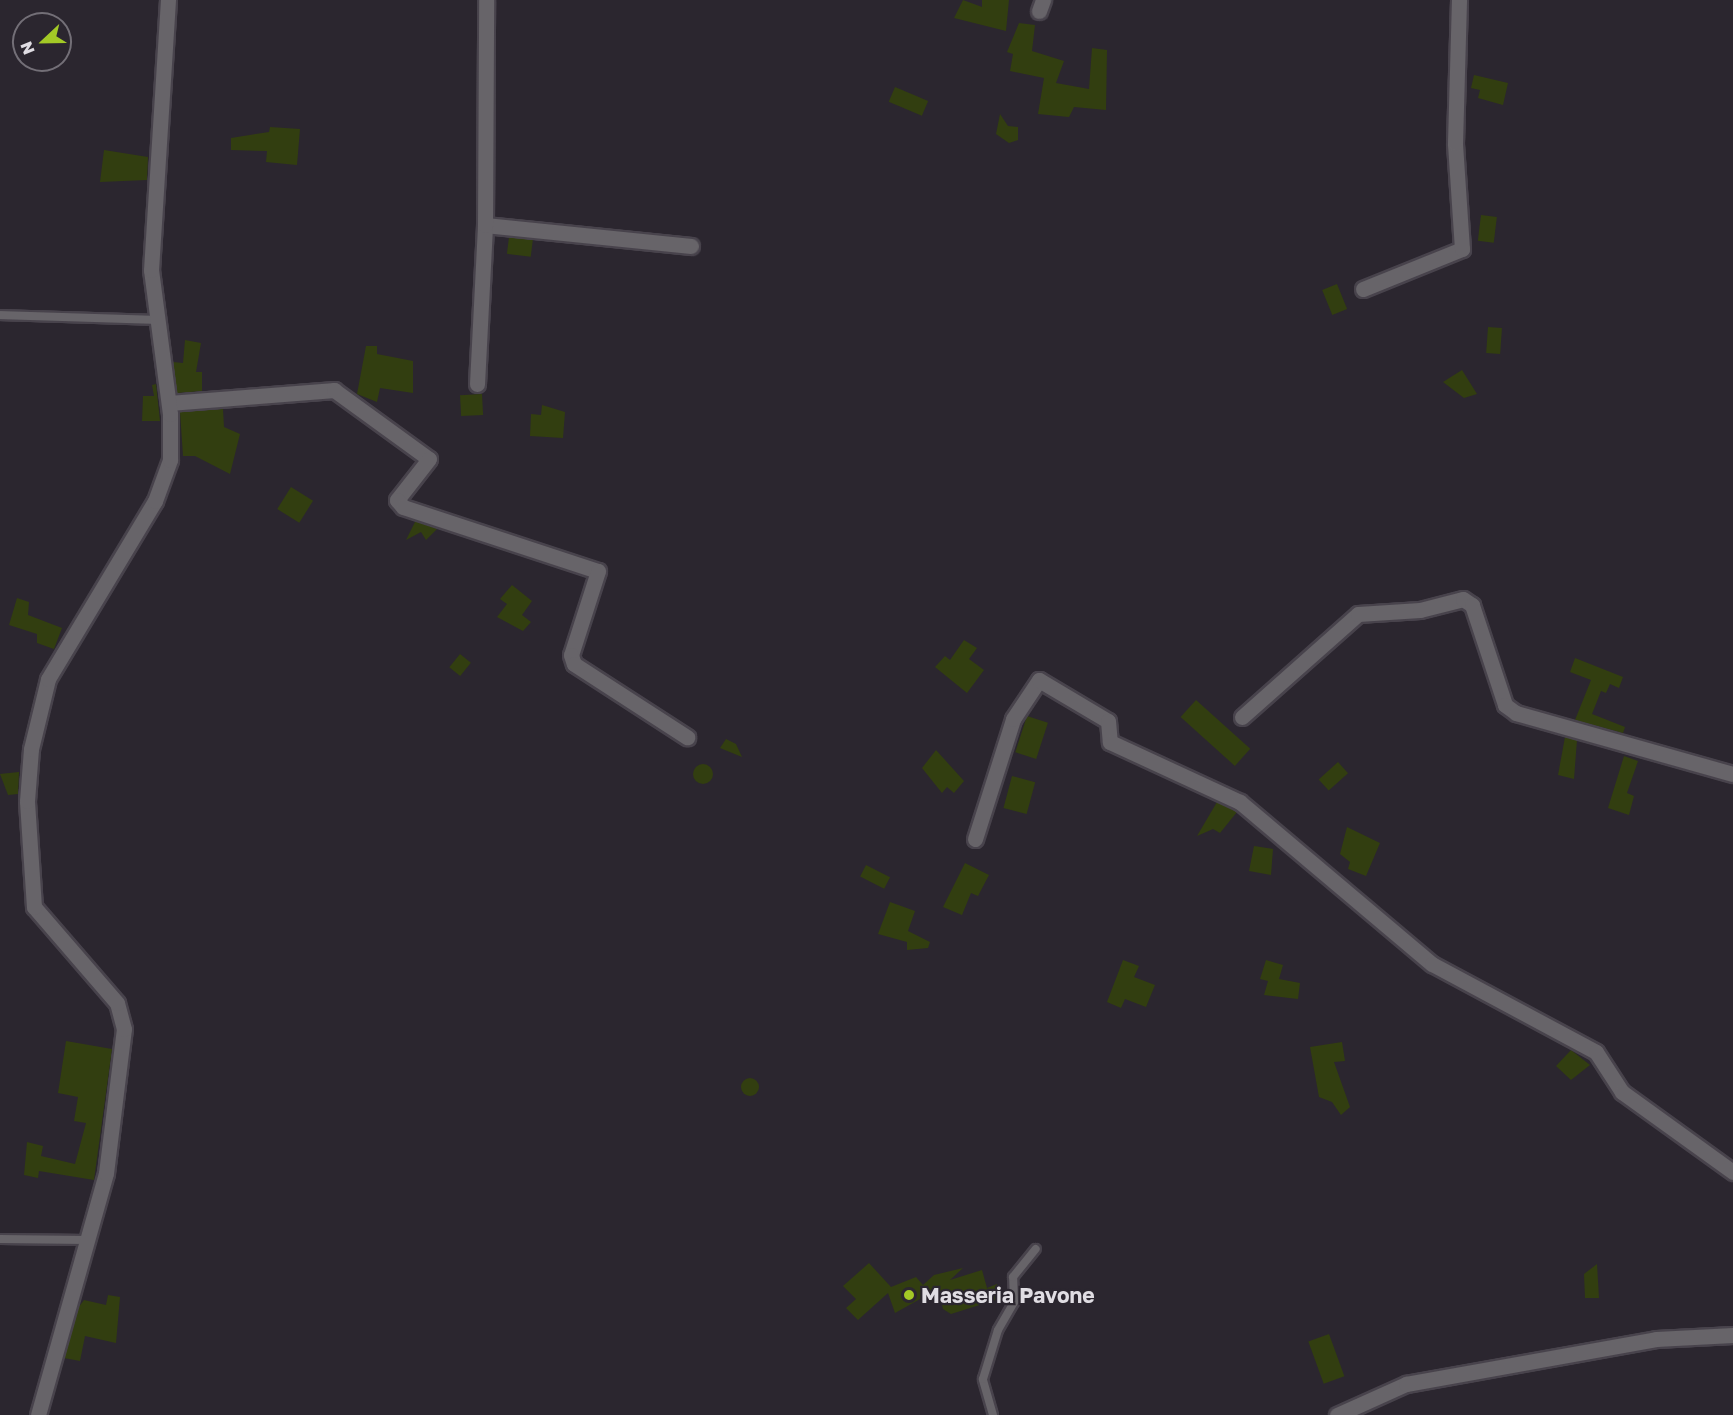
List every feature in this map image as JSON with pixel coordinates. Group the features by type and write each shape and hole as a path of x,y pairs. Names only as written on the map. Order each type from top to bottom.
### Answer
{"street":[{"path":"38,1415 106,1173 124,1029 117,1003 34,907 27,801 31,749 48,679 165,478 170,460 169,403 155,320 151,270 168,0"},
{"path":"477,384 485,225 486,0"},
{"path":"1363,289 1462,249 1455,143 1459,0"},
{"path":"485,225 691,246"},
{"path":"169,403 333,390 429,459 397,500 403,507 598,571 571,655 574,663 687,737"},
{"path":"1242,717 1358,614 1420,610 1463,599 1472,605 1505,705 1516,713 1733,774"},
{"path":"975,839 1013,719 1039,680 1108,722 1110,742 1240,802 1432,964 1596,1052 1622,1092 1733,1172"},
{"path":"1337,1415 1406,1384 1656,1339 1733,1335"}],"lane":[{"path":"0,315 155,320"},
{"path":"0,1239 86,1240"},
{"path":"993,1415 983,1379 998,1330 1014,1302 1012,1277 1036,1249"}],"building":[{"path":"963,0 982,7 982,0 1009,0 1006,31 954,18"},
{"path":"1019,23 1035,25 1032,51 1064,61 1056,83 1089,89 1092,48 1107,50 1106,110 1074,107 1069,117 1038,114 1044,78 1010,71 1013,54 1007,52"},
{"path":"1474,75 1508,83 1503,105 1478,98 1480,90 1471,88"},
{"path":"895,87 928,101 922,116 889,102"},
{"path":"1000,114 1008,126 1018,127 1018,140 1009,143 996,134"},
{"path":"270,127 300,129 297,165 266,162 267,151 231,150 231,138 269,132"},
{"path":"104,150 148,157 147,180 100,182"},
{"path":"1481,215 1497,217 1494,243 1478,241"},
{"path":"509,237 533,240 531,257 507,254"},
{"path":"1337,284 1347,309 1332,315 1322,290"},
{"path":"1488,327 1502,328 1500,354 1486,353"},
{"path":"185,340 201,343 196,372 202,372 202,391 177,393 173,362 183,363"},
{"path":"366,346 377,346 377,354 413,361 413,393 380,388 377,402 357,394"},
{"path":"1462,370 1477,394 1464,398 1443,382"},
{"path":"156,384 160,421 142,421 143,396 154,396 152,385"},
{"path":"482,394 483,415 461,416 460,395"},
{"path":"542,405 565,412 563,438 530,436 531,414 541,415"},
{"path":"223,409 224,427 240,434 230,474 195,456 183,456 180,412"},
{"path":"291,487 313,501 299,523 277,509"},
{"path":"415,521 437,529 426,540 421,532 406,540"},
{"path":"512,585 532,601 522,615 531,622 523,631 497,617 507,604 500,599"},
{"path":"17,598 29,602 28,615 62,628 54,649 37,643 37,634 9,625"},
{"path":"964,640 977,648 969,659 984,670 967,693 935,667 945,656 950,660"},
{"path":"460,654 471,663 460,676 449,667"},
{"path":"1575,658 1623,677 1619,688 1610,684 1606,693 1601,691 1592,714 1625,727 1623,733 1575,720 1591,680 1570,672"},
{"path":"1196,700 1250,749 1235,766 1181,717"},
{"path":"1027,716 1048,723 1036,759 1015,752"},
{"path":"1565,737 1577,740 1574,779 1558,775"},
{"path":"726,739 736,744 742,757 720,748"},
{"path":"936,750 964,781 954,793 947,787 942,793 922,768"},
{"path":"1624,756 1638,761 1627,793 1634,796 1629,815 1608,808"},
{"path":"1338,762 1348,773 1329,791 1319,779"},
{"path":"699,764 707,764 713,770 713,778 707,784 699,784 693,778 693,770"},
{"path":"19,772 18,794 8,795 0,774"},
{"path":"1012,776 1035,782 1027,814 1003,808"},
{"path":"1217,802 1237,812 1220,833 1213,829 1197,836"},
{"path":"1347,827 1380,843 1366,876 1348,869 1350,862 1340,854"},
{"path":"1254,846 1273,849 1271,875 1249,871"},
{"path":"965,863 989,875 978,896 971,893 962,915 943,907"},
{"path":"866,865 890,877 884,889 860,877"},
{"path":"890,902 915,911 908,931 930,942 928,948 907,950 907,942 878,934"},
{"path":"1123,960 1139,966 1134,977 1155,985 1146,1007 1125,999 1121,1008 1107,1002"},
{"path":"1266,960 1283,965 1279,979 1300,983 1298,999 1264,995 1268,981 1260,979"},
{"path":"66,1041 112,1049 94,1180 39,1171 38,1178 24,1175 27,1142 43,1146 41,1156 75,1164 86,1123 74,1121 78,1097 58,1093"},
{"path":"1342,1042 1345,1061 1334,1062 1350,1107 1341,1115 1332,1102 1319,1097 1310,1047"},
{"path":"1571,1050 1590,1065 1571,1080 1556,1066"},
{"path":"750,1078 756,1081 759,1087 756,1093 750,1096 744,1093 741,1087 744,1081"},
{"path":"869,1263 891,1287 916,1277 923,1285 934,1275 963,1268 950,1280 982,1270 987,1288 997,1284 1002,1298 951,1314 943,1309 938,1289 895,1313 888,1293 858,1320 846,1308 856,1299 843,1286"},
{"path":"1597,1264 1599,1298 1585,1298 1584,1274"},
{"path":"108,1295 120,1297 116,1343 85,1336 80,1361 64,1358 78,1308 84,1300 106,1305"},
{"path":"1329,1334 1344,1376 1324,1384 1308,1342"}],"place":[{"name":"Masseria Pavone","path":"909,1295"}]}
